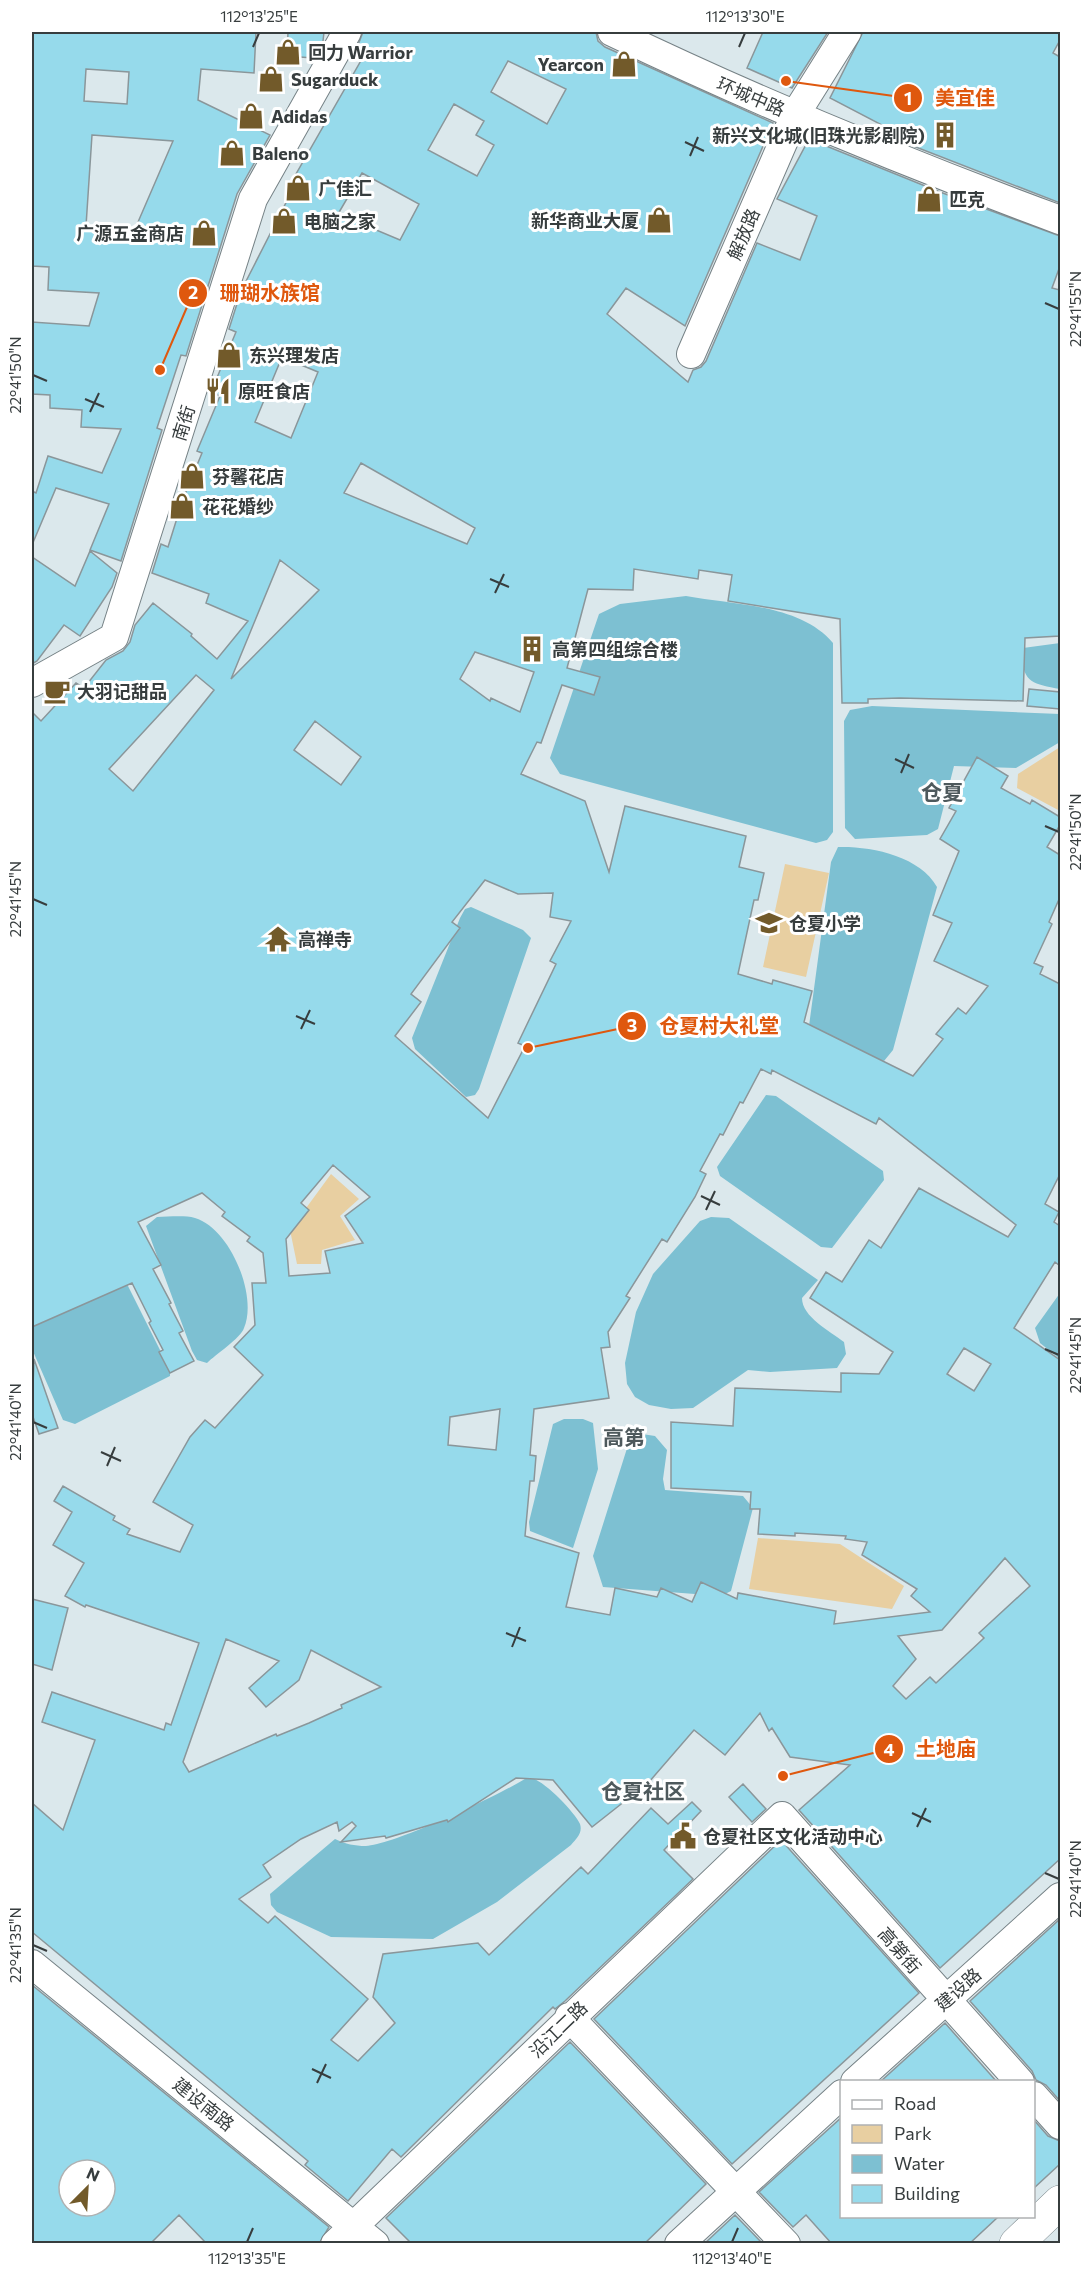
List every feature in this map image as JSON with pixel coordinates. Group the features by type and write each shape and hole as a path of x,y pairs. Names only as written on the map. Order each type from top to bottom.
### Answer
{"main road":[{"path":"1016,2244 1060,2202"},
{"path":"1044,2244 1060,2229"}],"street":[{"name":"南街","path":"32,683 114,638 253,199 347,32"},
{"name":"环城中路","path":"612,32 795,115 930,172 1060,220"},
{"name":"解放路","path":"691,354 795,115 847,32"},
{"name":"高第街","path":"782,1816 945,2001 1018,2080"},
{"name":"沿江二路","path":"344,2234 782,1816"},
{"name":"建设路","path":"857,2080 1060,1897"},
{"name":"建设南路","path":"32,1964 344,2234 375,2244"},
{"path":"569,2017 737,2190 786,2244"},
{"path":"679,2244 840,2096"},
{"path":"1035,2097 1060,2125"}],"green space":[{"path":"1060,747 1060,811 1017,788 1018,774"},
{"path":"785,864 829,873 806,977 763,967"},
{"path":"331,1174 359,1199 340,1216 355,1240 322,1250 321,1264 297,1264 290,1230"},
{"path":"758,1538 840,1544 904,1586 892,1609 749,1589"}],"water":[{"path":"686,596 785,613 819,630 833,643 833,832 827,840 816,843 560,774 550,758 599,614 620,604"},
{"path":"1060,643 1060,689 1035,683 1023,668 1023,648"},
{"path":"872,706 1060,714 1060,742 1016,768 954,766 938,829 927,835 855,839 845,828 844,721 850,710"},
{"path":"838,847 865,848 907,860 929,876 937,887 893,1050 884,1061 817,1037 809,1026 831,862"},
{"path":"471,907 523,930 531,938 479,1089 475,1095 466,1097 415,1049 412,1038 460,918 465,909"},
{"path":"766,1095 776,1096 883,1171 884,1180 832,1248 821,1247 720,1176 717,1167"},
{"path":"157,1217 191,1217 208,1224 230,1249 244,1282 247,1314 244,1328 233,1341 207,1363 197,1360 192,1351 146,1226"},
{"path":"711,1217 729,1218 818,1280 802,1298 803,1305 818,1323 844,1342 846,1354 837,1368 770,1372 748,1370 693,1408 671,1409 649,1405 635,1397 627,1384 625,1363 636,1312 653,1274 700,1221"},
{"path":"127,1284 170,1370 170,1376 75,1424 63,1420 32,1349 32,1322"},
{"path":"1060,1293 1060,1359 1040,1343 1035,1328"},
{"path":"564,1419 583,1419 593,1423 598,1469 573,1548 530,1531 529,1522 553,1424"},
{"path":"642,1434 655,1436 667,1450 663,1479 665,1490 743,1496 753,1508 731,1591 721,1596 603,1587 593,1556 629,1442"},
{"path":"528,1777 549,1789 571,1811 580,1824 581,1830 578,1836 571,1845 497,1902 433,1939 331,1937 277,1912 271,1905 270,1894 335,1839 366,1846 399,1837 473,1806"}],"building":[{"path":"32,32 256,32 254,73 201,69 198,100 270,135 237,194 186,356 181,355 157,428 162,430 121,561 90,550 109,504 56,488 32,545 32,491 36,493 48,456 102,473 121,429 81,427 82,410 50,408 50,395 32,394 32,322 89,326 99,293 48,290 49,267 32,266","holes":["86,69 129,72 127,104 84,101","92,135 173,141 135,229 86,226"]},
{"path":"288,32 324,32 323,41 313,58 287,56"},
{"path":"363,32 596,32 598,41 605,47 773,123 685,326 626,288 607,314 688,382 693,370 701,367 706,361 757,243 800,260 817,216 777,199 809,139 940,192 1060,236 1060,266 1052,288 1060,290 1060,636 1025,638 1023,701 900,698 868,699 868,703 842,703 840,619 728,601 732,575 699,570 698,579 634,569 633,590 588,589 567,668 600,677 594,695 562,685 541,743 537,742 521,774 585,801 609,872 625,806 746,836 739,867 764,873 758,900 754,900 738,974 772,984 773,980 812,991 804,1022 913,1076 943,1039 936,1034 958,1008 966,1014 988,986 934,961 952,923 933,915 959,851 940,839 956,811 949,808 977,757 1008,776 1001,788 1030,804 1032,800 1060,817 1060,825 1047,847 1060,855 1060,897 1049,922 1052,924 1034,963 1043,967 1040,974 1060,984 1060,1174 1045,1204 1059,1212 1054,1222 1060,1226 1060,1266 1055,1262 1014,1328 1060,1360 1060,1859 940,1968 799,1810 850,1765 790,1757 772,1728 769,1731 760,1713 725,1755 694,1730 649,1782 592,1827 553,1780 516,1778 448,1822 447,1820 386,1838 385,1836 341,1842 356,1826 352,1822 339,1831 337,1822 301,1839 263,1865 271,1877 239,1899 268,1923 275,1916 368,1999 331,2040 358,2061 395,2023 373,1997 383,1954 478,1943 489,1955 581,1867 588,1874 651,1808 668,1824 692,1802 701,1811 664,1850 693,1879 565,2001 555,2009 553,2007 401,2157 392,2149 348,2201 305,2165 308,2161 32,1932 32,1803 63,1830 95,1740 42,1722 52,1692 164,1730 166,1723 171,1725 199,1643 86,1605 85,1607 65,1596 84,1563 53,1545 72,1512 54,1501 63,1486 115,1516 113,1520 130,1529 127,1534 180,1552 193,1525 153,1502 190,1437 205,1420 215,1428 263,1375 234,1347 255,1325 252,1283 266,1283 263,1253 247,1241 250,1237 222,1216 225,1212 202,1193 138,1222 161,1265 153,1269 171,1303 169,1304 183,1331 179,1333 194,1361 170,1373 159,1352 163,1350 149,1323 151,1321 132,1283 32,1327 32,712 41,721 76,683 84,688 106,660 123,651 130,642 135,625 153,603 192,634 191,636 217,659 248,621 206,603 209,594 152,573 161,544 168,547 183,499 202,453 197,451 220,396 211,392 236,332 229,329 241,291 296,183 292,181 367,50 358,45","holes":["508,61 566,89 547,124 491,92","454,104 484,121 476,135 494,145 477,176 428,150","362,173 419,204 400,240 338,214","282,357 318,372 291,438 255,422","361,463 475,528 467,544 344,493","280,560 319,590 231,679","475,652 534,672 520,712 491,698 490,701 460,679","196,675 214,690 133,791 109,769","315,721 361,757 341,785 294,750","485,880 518,894 553,893 550,917 571,921 550,961 556,964 518,1043 525,1046 488,1118 395,1036 421,1002 411,994 460,928 452,922","761,1069 771,1074 772,1070 876,1124 879,1118 1016,1225 1008,1237 919,1188 881,1248 869,1240 842,1282 826,1272 810,1298 893,1352 879,1374 841,1373 841,1392 735,1388 733,1426 671,1422 671,1488 751,1492 750,1509 760,1509 758,1534 795,1536 795,1533 846,1536 845,1539 867,1542 862,1555 917,1589 911,1596 930,1612 834,1624 836,1611 738,1593 737,1599 701,1582 692,1602 661,1588 657,1597 615,1588 610,1615 566,1607 579,1553 525,1536 530,1481 534,1481 536,1456 530,1455 534,1409 609,1398 601,1348 610,1347 608,1332 630,1298 626,1296 662,1239 667,1242 695,1197 706,1174 700,1171 720,1134 723,1135","333,1165 370,1197 345,1216 363,1243 325,1251 330,1273 289,1276 286,1239 309,1210 301,1203","964,1348 991,1364 974,1391 947,1374","500,1409 496,1450 448,1445 450,1417","1005,1558 1030,1586 979,1633 984,1638 936,1683 930,1677 906,1699 893,1686 916,1659 898,1636 942,1630","226,1639 279,1661 249,1688 266,1707 299,1680 311,1650 381,1687 309,1723 277,1736 276,1734 189,1772 183,1762"]},
{"path":"763,32 828,32 792,88 747,68"},
{"path":"863,32 1060,32 1060,40 1053,53 1060,57 1060,203 903,142 905,137 830,98"},
{"path":"90,551 117,573 112,587 80,636 64,625 37,661 32,664 32,557 75,586"},
{"path":"1029,689 1060,692 1060,709 1027,706"},
{"path":"34,1359 58,1428 39,1434 32,1414"},
{"path":"32,1599 68,1608 52,1670 32,1664"},
{"path":"743,1784 766,1809 752,1822 729,1797"},
{"path":"781,1840 919,1993 732,2164 594,2019"},
{"path":"1060,1919 1060,2101 1046,2085 1036,2080 1032,2071 970,2001"},
{"path":"32,1985 329,2227 319,2244 207,2244 179,2215 150,2244 32,2244"},
{"path":"945,2023 995,2080 882,2080"},
{"path":"570,2042 706,2184 644,2244 412,2244 386,2218"},
{"path":"840,2119 840,2218 997,2218 969,2244 832,2244 806,2215 793,2227 759,2192"},
{"path":"1035,2121 1048,2136 1060,2141 1060,2164 1035,2187"},
{"path":"735,2215 763,2244 704,2244"}],"place":[{"name":"回力 Warrior","path":"288,52"},
{"name":"Yearcon","path":"624,64"},
{"name":"Sugarduck","path":"271,79"},
{"name":"美宜佳","path":"786,81"},
{"name":"Adidas","path":"251,116"},
{"name":"新兴文化城(旧珠光影剧院)","path":"945,135"},
{"name":"Baleno","path":"232,153"},
{"name":"广佳汇","path":"298,188"},
{"name":"匹克","path":"929,199"},
{"name":"新华商业大厦","path":"659,220"},
{"name":"电脑之家","path":"284,221"},
{"name":"广源五金商店","path":"204,233"},
{"name":"东兴理发店","path":"229,355"},
{"name":"珊瑚水族馆","path":"160,370"},
{"name":"原旺食店","path":"218,391"},
{"name":"芬馨花店","path":"192,476"},
{"name":"花花婚纱","path":"182,506"},
{"name":"高第四组综合楼","path":"532,649"},
{"name":"大羽记甜品","path":"57,691"},
{"name":"仓夏小学","path":"769,923"},
{"name":"高禅寺","path":"278,939"},
{"name":"仓夏村大礼堂","path":"528,1048"},
{"name":"土地庙","path":"783,1776"},
{"name":"仓夏社区文化活动中心","path":"683,1836"}],"district":[{"name":"仓夏","path":"942,791"},
{"name":"高第","path":"624,1436"},
{"name":"仓夏社区","path":"643,1790"}]}
